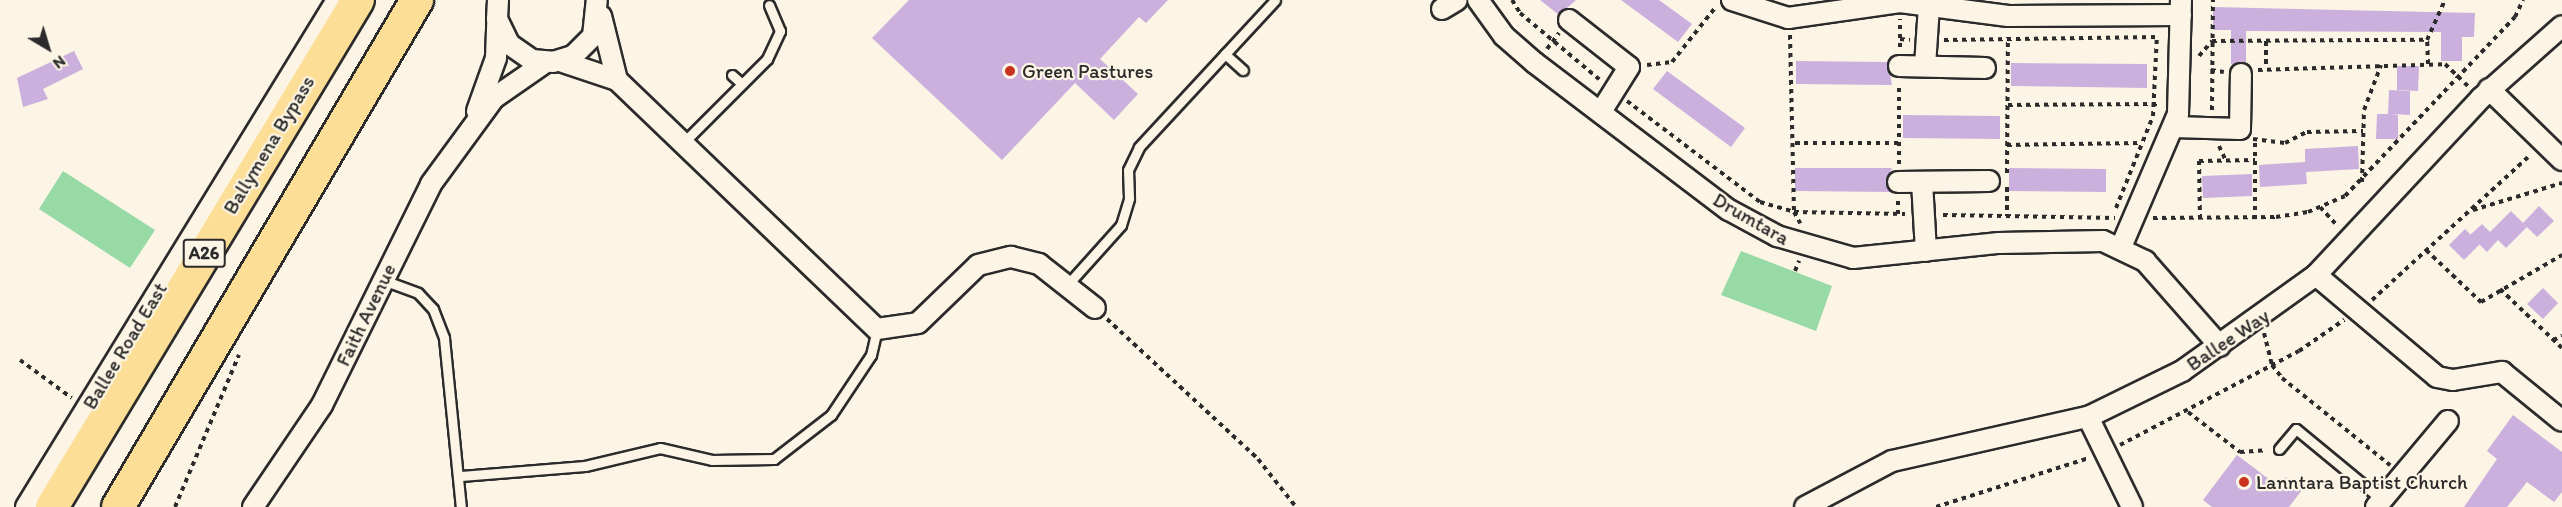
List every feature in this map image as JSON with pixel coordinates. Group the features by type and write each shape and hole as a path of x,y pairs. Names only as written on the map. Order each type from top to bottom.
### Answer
{"highway":[{"name":"Ballymena Bypass","path":"52,507 358,0"},
{"name":"A26","path":"118,507 417,0"}],"street":[{"name":"Ballee Road East","path":"26,507 337,0"},
{"name":"Drumtara","path":"1478,0 1515,46 1729,210 1792,243 1853,258 2080,239 2121,247 2158,273 2220,346"},
{"path":"1732,0 1788,18 1900,2 2008,16 2157,15 2181,7 2179,104 2174,127 2125,218 2121,247"},
{"path":"598,4 617,80"},
{"name":"Faith Avenue","path":"253,507 303,439 431,184 474,120 494,98 593,36 598,4"},
{"path":"1925,66 1929,6"},
{"path":"498,10 519,54 617,80 681,145 877,329 918,323 978,265 1011,257 1039,264 1069,283 1095,308"},
{"name":"Faith Avenue","path":"474,120 496,58 498,10"},
{"path":"1569,20 1629,67 1602,111"},
{"name":"Ballee Way","path":"1805,507 1892,461 2088,417 2220,346 2261,318 2316,275 2489,89 2562,26"},
{"path":"1899,66 1984,68"},
{"path":"2174,127 2248,135 2241,74"},
{"path":"2489,89 2562,160"},
{"path":"1898,182 1989,181"},
{"path":"1922,182 1926,251"},
{"path":"2316,275 2437,377 2452,380 2502,372 2562,421"},
{"path":"2088,417 2132,507"},
{"path":"2378,505 2448,421"}],"lane":[{"path":"1069,283 1121,225 1129,198 1128,170 1139,147 1275,0"},
{"path":"681,145 767,59 780,31 769,5"},
{"path":"1225,54 1244,69"},
{"path":"732,75 742,84"},
{"path":"384,280 418,293 433,309 444,338 461,476 461,507"},
{"path":"461,476 585,466 660,448 712,460 774,459 831,416 871,355 877,329"},
{"path":"2279,449 2296,429 2378,505"}],"path":[{"path":"1512,0 1528,20 1613,90 1760,202 1794,212 2200,219 2255,219 2308,212 2362,183 2459,77 2523,0"},
{"path":"2213,0 2211,70 2241,74 2266,68 2445,64 2459,77"},
{"path":"2428,64 2427,40 2445,0"},
{"path":"1898,214 1900,2"},
{"path":"1629,67 1672,62 1712,12"},
{"path":"2125,218 2117,197 2155,104 2157,15"},
{"path":"1927,40 2157,37"},
{"path":"2007,156 2008,39"},
{"path":"2179,70 2212,41 2427,40"},
{"path":"2266,41 2266,68"},
{"path":"1792,56 1795,143 1794,212"},
{"path":"2362,183 2364,110 2381,65"},
{"path":"2008,105 2179,104"},
{"path":"2255,219 2255,160 2248,135 2285,143 2307,132 2363,131"},
{"path":"1936,507 2106,452 2272,365 2358,312 2544,142"},
{"path":"1795,143 1899,143"},
{"path":"2007,145 2140,143"},
{"path":"2200,219 2199,161 2255,160"},
{"path":"2469,211 2562,183"},
{"path":"2426,250 2481,302 2562,255"},
{"path":"2500,289 2562,348"},
{"path":"1095,308 1258,459 1296,507"},
{"path":"2261,318 2272,365 2403,475"},
{"path":"2553,340 2562,336"},
{"path":"175,507 241,350"},
{"path":"20,360 88,408"},
{"path":"2188,411 2240,452 2279,449"}],"green space":[{"path":"63,171 155,230 130,268 39,209"},
{"path":"1741,251 1832,286 1816,331 1721,295"}],"building":[{"name":"Green Pastures","path":"909,0 1168,0 1146,23 1139,17 1100,59 1138,94 1114,120 1075,83 1002,160 872,38"},
{"path":"1540,0 1576,0 1559,15"},
{"path":"1621,0 1659,0 1692,24 1678,42"},
{"path":"2213,7 2475,13 2474,37 2462,37 2462,61 2441,61 2441,32 2246,31 2246,63 2231,64 2231,30 2213,30"},
{"path":"74,51 83,69 43,89 48,99 23,107 17,78"},
{"path":"1796,61 1888,62 1892,85 1796,84"},
{"path":"2011,63 2147,64 2147,88 2011,86"},
{"path":"2397,66 2419,66 2418,91 2397,90"},
{"path":"1667,71 1745,128 1731,147 1653,89"},
{"path":"2389,90 2410,91 2410,115 2391,114 2398,115 2398,139 2376,139 2377,114 2388,114"},
{"path":"1903,115 2000,116 2000,139 1903,138"},
{"path":"2358,146 2359,169 2306,172 2307,184 2260,187 2259,165 2305,162 2305,149"},
{"path":"1795,168 1892,168 1886,182 1891,192 1795,191"},
{"path":"2009,168 2106,169 2106,192 2009,191"},
{"path":"2252,174 2252,196 2203,198 2202,176"},
{"path":"2539,206 2554,221 2537,237 2523,223"},
{"path":"2511,211 2527,227 2506,248 2498,240 2487,252 2470,235 2482,224 2490,232"},
{"path":"2465,229 2480,244 2464,260 2449,245"},
{"path":"2543,288 2558,303 2543,319 2527,304"},
{"path":"2513,415 2562,452 2562,492 2554,502 2527,482 2507,507 2464,507 2497,459 2487,451"},
{"name":"Lanntara Baptist Church","path":"2237,455 2278,486 2285,477 2302,490 2289,507 2212,507 2203,500"}],"place":[{"name":"Green Pastures","path":"1010,71"},
{"name":"Lanntara Baptist Church","path":"2244,482"}]}
